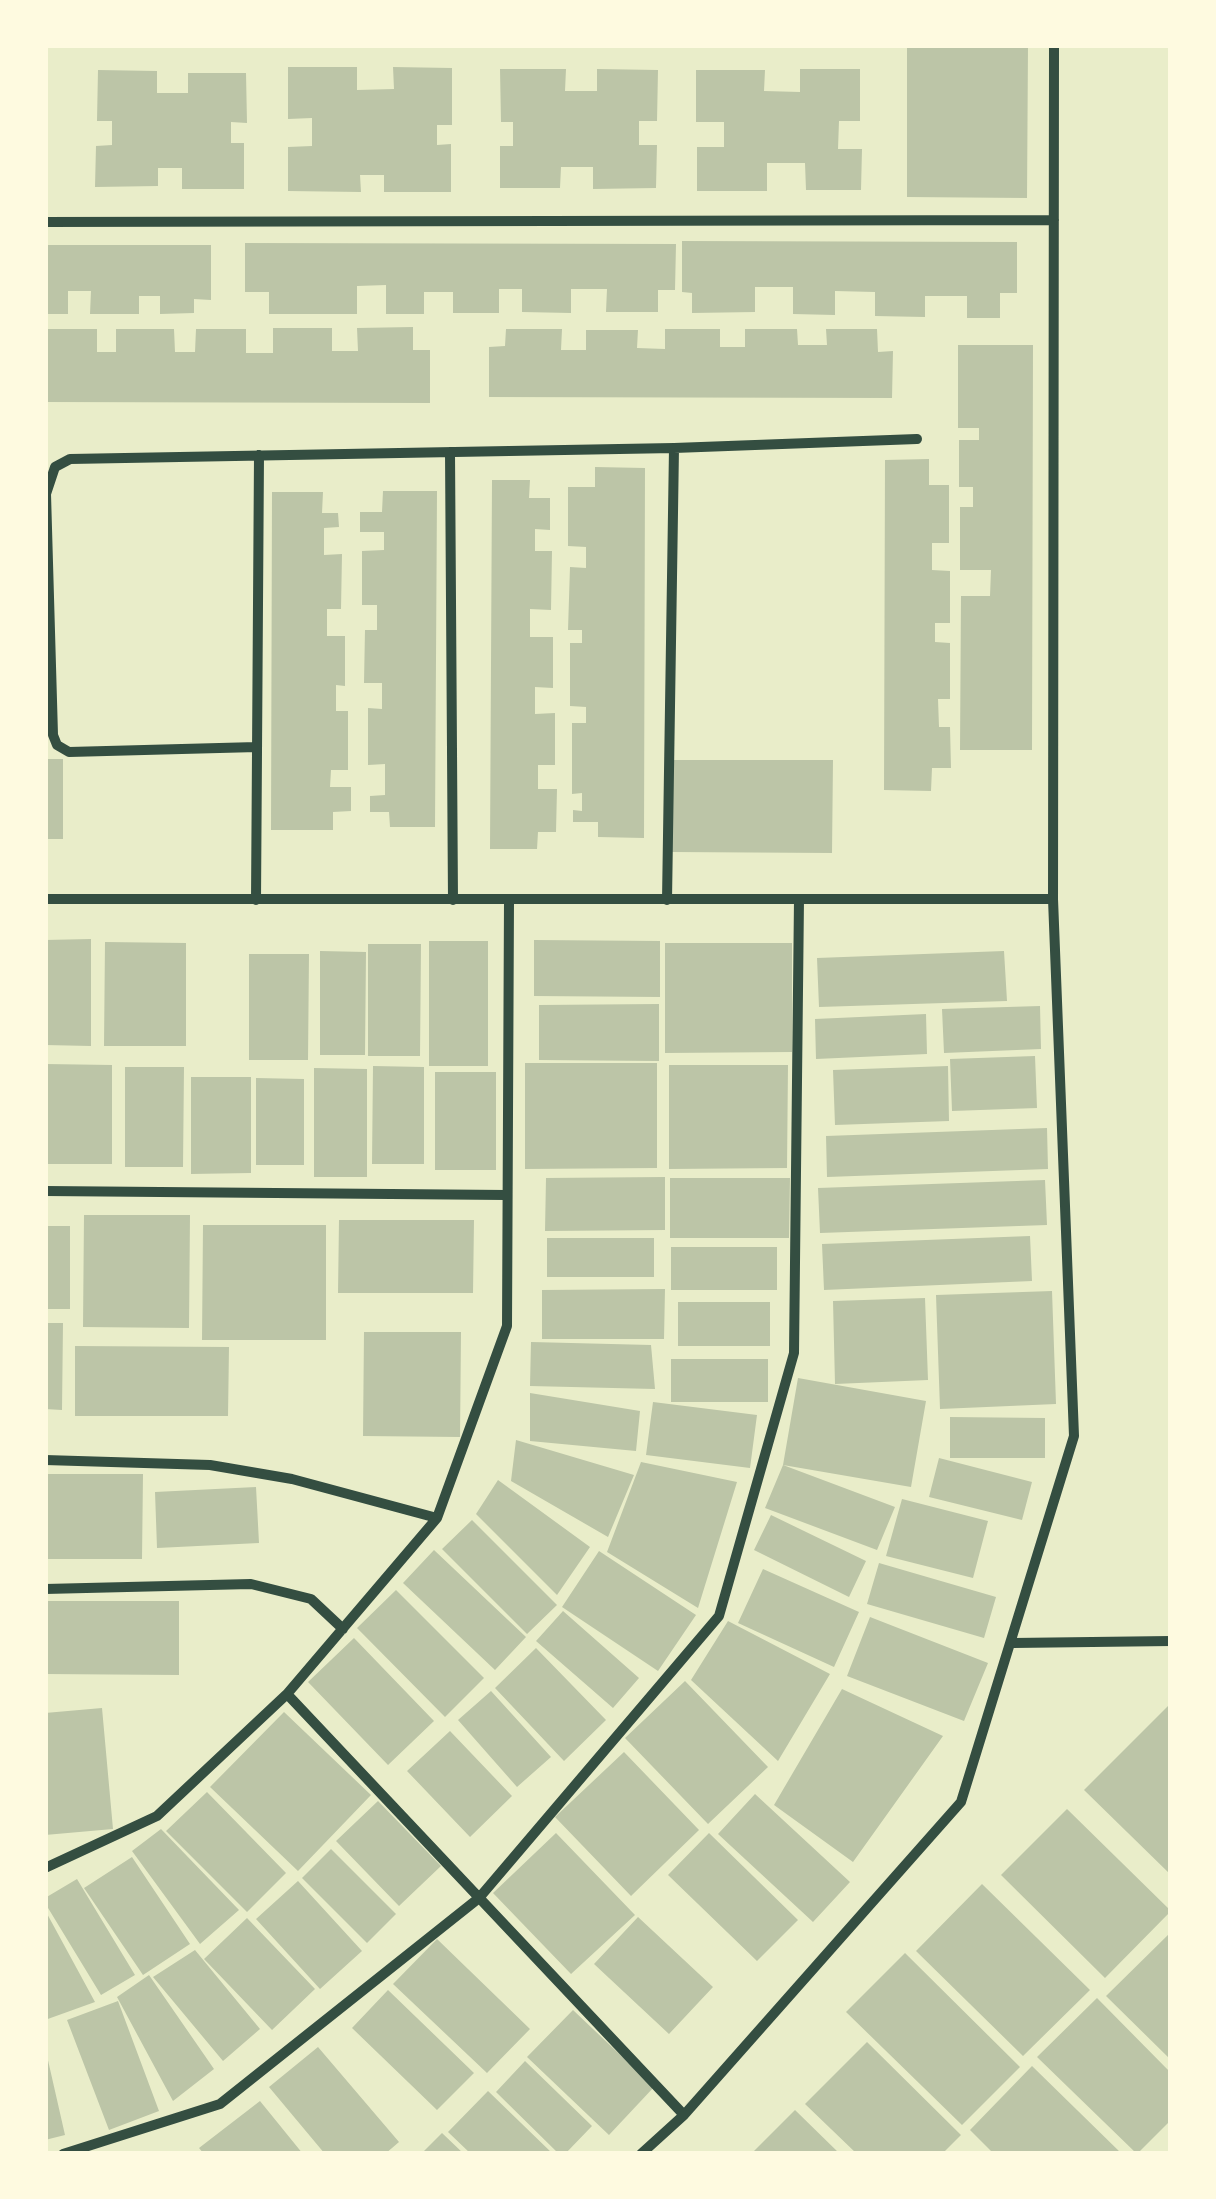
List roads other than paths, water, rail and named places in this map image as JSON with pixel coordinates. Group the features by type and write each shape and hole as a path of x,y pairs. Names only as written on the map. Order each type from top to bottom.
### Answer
{"street":[{"path":"641,2154 684,2115 961,1802 1014,1643 1074,1436 1052,900 1054,45"},
{"path":"45,222 1054,220"},
{"path":"257,747 68,752 57,746 53,735 46,494 56,467 70,459 674,448 917,439"},
{"path":"668,900 674,448"},
{"path":"450,452 453,900"},
{"path":"256,900 259,455"},
{"path":"64,2154 220,2104 479,1898 719,1616 794,1353 799,899"},
{"path":"45,900 1052,900"},
{"path":"45,1868 157,1816 287,1694 436,1518 506,1326 510,900"},
{"path":"45,1191 506,1195"},
{"path":"45,1460 210,1465 292,1479 436,1518"},
{"path":"45,1589 251,1584 312,1599 343,1629"},
{"path":"1014,1643 1171,1641"},
{"path":"287,1694 684,2115"}]}
